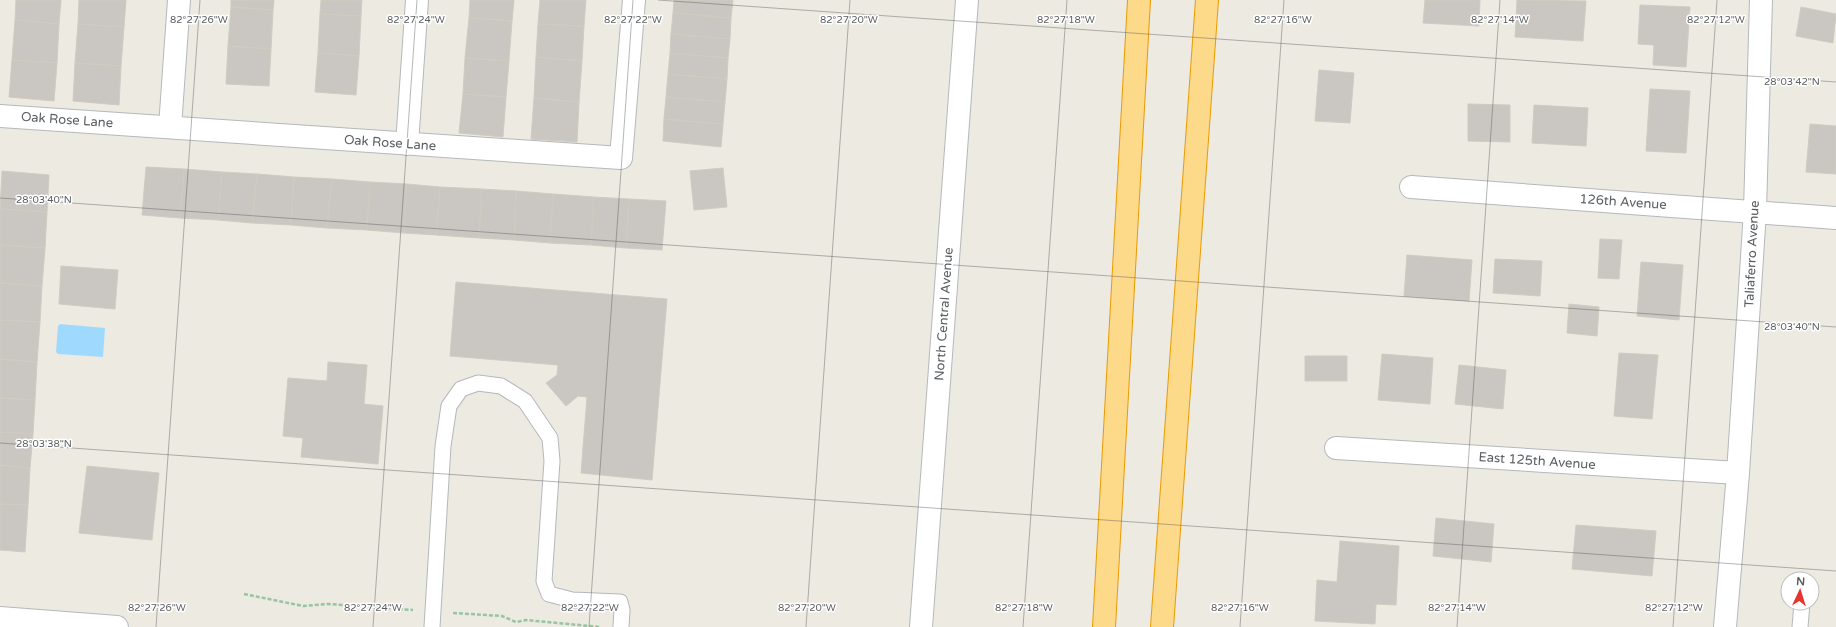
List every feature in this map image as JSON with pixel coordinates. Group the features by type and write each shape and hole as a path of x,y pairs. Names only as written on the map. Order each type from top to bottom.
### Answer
{"highway":[{"path":"1104,627 1139,2"},
{"path":"1162,627 1207,4"}],"street":[{"path":"170,127 179,0"},
{"path":"407,144 417,0"},
{"name":"Oak Rose Lane","path":"0,116 621,158 634,0"},
{"name":"North Central Avenue","path":"921,627 967,0"},
{"name":"Taliaferro Avenue","path":"1725,627 1738,474 1755,211 1761,0"},
{"name":"126th Avenue","path":"1411,187 1836,218"},
{"name":"East 125th Avenue","path":"1336,448 1738,474"},
{"path":"0,618 117,627"}],"lane":[{"path":"432,627 439,501 448,406 461,389 478,383 501,386 525,401 550,438 552,460 544,581 549,594 572,600 620,602 622,610 621,627"},
{"path":"1800,627 1801,611"}],"water":[{"path":"60,324 105,328 103,357 58,354 56,352 58,326"}],"building":[{"path":"16,0 61,0 59,24 15,20"},
{"path":"79,0 126,0 124,27 78,24"},
{"path":"231,0 274,0 273,10 231,7"},
{"path":"321,0 362,0 361,16 320,14"},
{"path":"470,0 514,0 512,21 469,18"},
{"path":"540,0 586,0 584,26 538,24"},
{"path":"674,0 733,0 731,18 673,13"},
{"path":"1425,0 1480,0 1479,26 1423,23"},
{"path":"1517,0 1586,1 1583,41 1515,37"},
{"path":"1640,5 1690,7 1686,67 1653,65 1654,45 1638,44"},
{"path":"231,7 273,10 271,49 228,46"},
{"path":"1801,7 1836,14 1833,43 1796,36"},
{"path":"673,13 731,18 730,39 671,34"},
{"path":"320,14 361,16 359,56 318,53"},
{"path":"469,18 512,21 509,61 465,58"},
{"path":"15,20 59,24 57,63 12,60"},
{"path":"78,24 124,27 121,66 75,63"},
{"path":"538,24 584,26 582,61 536,57"},
{"path":"671,34 730,39 728,58 670,53"},
{"path":"228,46 271,49 269,86 226,84"},
{"path":"318,53 359,56 356,95 315,92"},
{"path":"670,53 728,58 727,79 668,74"},
{"path":"536,57 582,61 579,102 534,98"},
{"path":"465,58 509,61 506,97 463,94"},
{"path":"12,60 57,63 54,101 9,97"},
{"path":"75,63 121,66 119,105 73,101"},
{"path":"1319,70 1354,73 1350,123 1315,121"},
{"path":"668,74 727,79 725,102 666,97"},
{"path":"1650,89 1690,91 1686,153 1646,151"},
{"path":"463,94 506,97 503,137 459,133"},
{"path":"666,97 725,102 723,124 664,119"},
{"path":"534,98 579,102 577,142 531,139"},
{"path":"1468,104 1510,105 1510,142 1468,141"},
{"path":"1534,105 1588,108 1586,146 1532,143"},
{"path":"664,119 723,124 721,147 663,141"},
{"path":"1810,124 1836,126 1836,174 1806,172"},
{"path":"146,167 184,169 180,218 142,215"},
{"path":"723,168 727,207 694,210 690,171"},
{"path":"184,169 222,172 218,220 180,218"},
{"path":"2,171 49,175 47,212 0,209"},
{"path":"222,172 257,174 252,223 218,220"},
{"path":"257,174 294,177 291,225 252,223"},
{"path":"294,177 332,179 327,228 291,225"},
{"path":"332,179 370,182 367,230 327,228"},
{"path":"370,182 407,184 404,233 367,230"},
{"path":"407,184 440,187 436,235 404,233"},
{"path":"440,187 482,189 479,238 436,235"},
{"path":"482,189 516,191 514,240 479,238"},
{"path":"516,191 553,194 550,243 514,240"},
{"path":"553,194 594,197 591,245 550,243"},
{"path":"594,197 629,199 626,248 591,245"},
{"path":"629,199 666,201 662,250 626,248"},
{"path":"0,209 47,212 45,248 0,245"},
{"path":"1600,239 1622,240 1619,279 1598,278"},
{"path":"0,245 45,248 42,286 0,283"},
{"path":"1407,255 1472,260 1469,301 1404,296"},
{"path":"1495,259 1542,261 1540,296 1493,293"},
{"path":"1641,262 1683,265 1679,320 1637,316"},
{"path":"61,266 118,270 115,309 59,304"},
{"path":"456,282 667,299 652,480 581,473 587,397 578,396 566,406 546,383 557,375 558,365 450,356"},
{"path":"0,283 42,286 40,322 0,320"},
{"path":"1569,304 1599,307 1597,336 1567,333"},
{"path":"0,320 40,322 37,362 0,359"},
{"path":"1619,353 1658,355 1652,419 1614,416"},
{"path":"1382,354 1433,358 1430,404 1378,400"},
{"path":"1305,356 1347,356 1347,381 1305,381"},
{"path":"0,359 37,362 35,400 0,398"},
{"path":"328,362 367,365 364,404 383,406 378,464 301,457 303,438 283,436 288,378 327,381"},
{"path":"1459,365 1506,370 1503,409 1455,404"},
{"path":"0,398 35,400 33,434 0,432"},
{"path":"0,432 33,434 30,468 0,465"},
{"path":"0,465 30,468 28,505 0,504"},
{"path":"87,466 159,473 152,540 79,533"},
{"path":"0,504 28,505 25,552 0,550"},
{"path":"1436,518 1494,524 1491,562 1433,556"},
{"path":"1576,525 1656,531 1652,576 1572,569"},
{"path":"1340,541 1399,546 1396,605 1376,604 1375,624 1315,621 1317,580 1337,582"}]}
